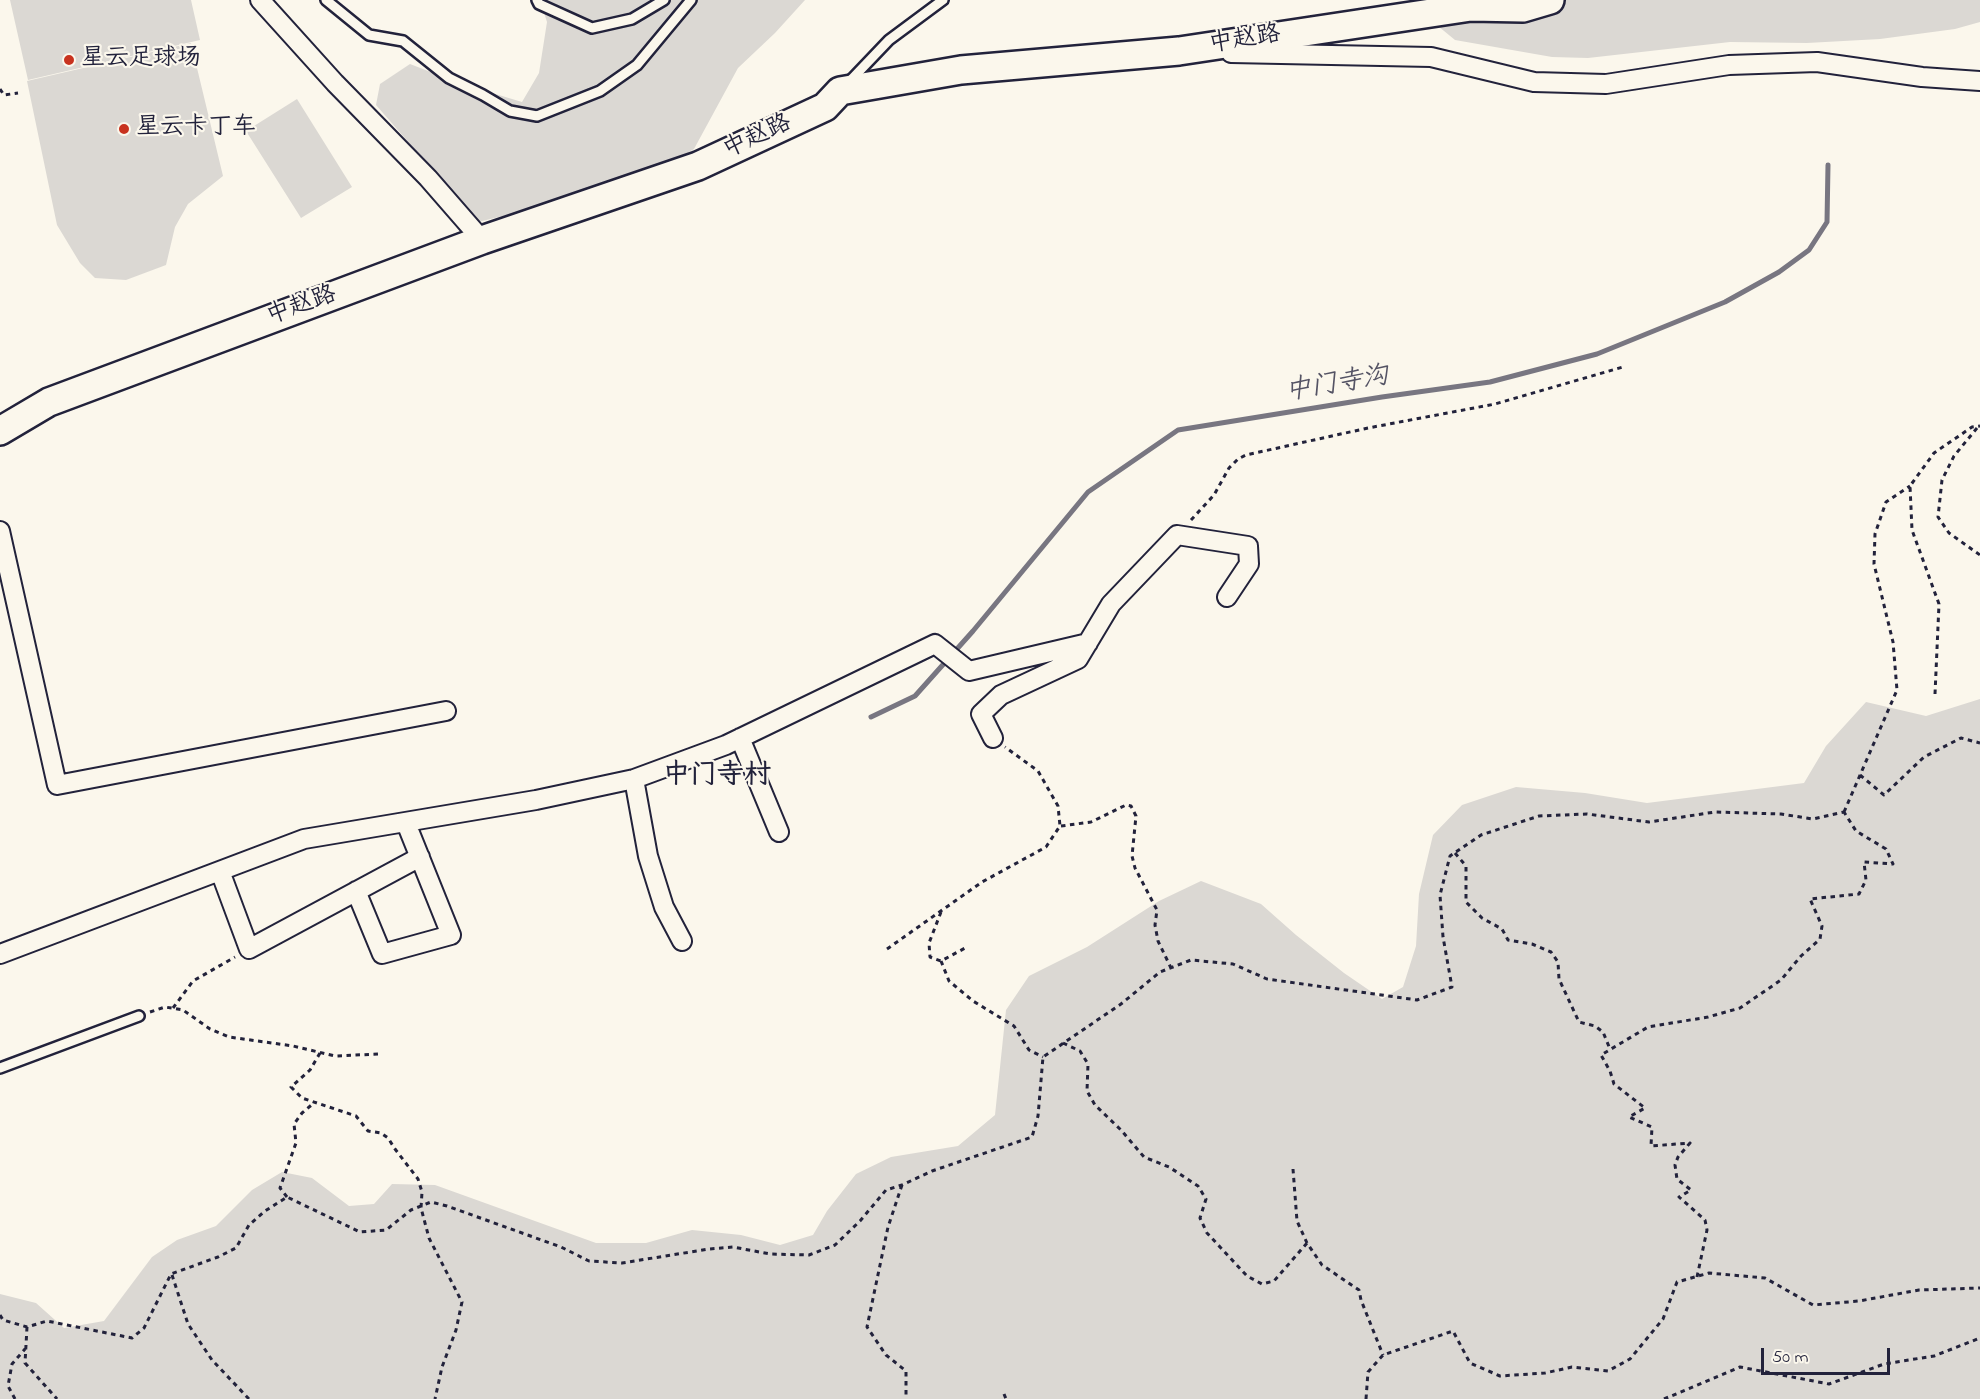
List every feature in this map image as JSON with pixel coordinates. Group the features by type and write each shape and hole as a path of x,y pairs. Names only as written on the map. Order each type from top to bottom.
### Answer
{"street":[{"path":"260,0 335,83 428,178 482,240"},
{"name":"中赵路","path":"0,431 49,402 482,240 698,166 825,107 840,91 961,70 1179,51 1471,8 1523,8 1550,0"},
{"path":"1179,51 1431,57 1534,82 1606,84 1729,65 1817,62 1922,77 1980,81"},
{"path":"0,531 57,785 446,711"},
{"path":"993,738 981,714 1001,695 1078,659 1111,604 1177,535 1248,546 1249,564 1227,597"},
{"path":"0,954 304,839 536,800 634,780 740,738 935,644 969,671 1088,643"},
{"path":"740,738 779,832"},
{"path":"634,780 648,856 664,907 682,941"},
{"path":"356,891 382,954 451,935 406,823"},
{"path":"220,871 249,949 420,857"}],"lane":[{"path":"326,0 369,34 403,41 449,78 510,111 537,116 600,92 637,65 691,0"},
{"path":"537,0 539,4 592,28 632,19 664,0"},
{"path":"840,91 889,40 943,0"},
{"path":"0,1068 140,1016"}],"path":[{"path":"0,89 4,95 18,93"},
{"path":"1177,535 1215,495 1234,463 1246,455 1368,428 1495,404 1623,367"},
{"path":"1844,812 1897,690 1893,642 1874,564 1875,534 1886,502 1910,486 1934,453 1972,428 1979,426"},
{"path":"1979,426 1954,456 1942,480 1938,517 1949,533 1980,555"},
{"path":"1910,486 1912,530 1939,604 1935,694"},
{"path":"886,949 982,882 1046,847 1060,826 1058,806 1038,771 993,738"},
{"path":"1860,775 1884,795 1924,757 1961,738 1980,743"},
{"path":"1060,826 1091,822 1126,805 1131,806 1136,816 1132,856 1157,910 1155,925 1158,940 1172,968"},
{"path":"1042,1057 1121,1004 1160,972 1191,960 1233,964 1267,979 1417,1000 1452,987 1443,937 1440,895 1450,856 1481,835 1539,816 1587,814 1649,822 1715,812 1781,814 1813,819 1844,812"},
{"path":"1697,1277 1707,1230 1705,1220 1679,1197 1691,1190 1677,1179 1675,1165 1678,1157 1690,1143 1651,1146 1652,1128 1629,1117 1645,1108 1614,1084 1601,1054 1648,1027 1708,1017 1740,1008 1781,980 1820,939 1822,926 1810,899 1859,894 1866,880 1864,862 1893,864 1886,849 1856,831 1844,812"},
{"path":"1455,853 1466,866 1466,903 1482,918 1502,929 1508,940 1532,944 1551,952 1558,962 1560,979 1579,1022 1595,1026 1603,1032 1610,1049"},
{"path":"942,910 929,943 930,957 941,961 949,981 973,1001 1014,1026 1029,1050 1042,1057"},
{"path":"941,961 967,946"},
{"path":"173,1008 193,981 249,949"},
{"path":"140,1016 165,1007 173,1008 183,1010 210,1029 229,1037 293,1046 335,1056 378,1054"},
{"path":"1063,1043 1080,1051 1088,1064 1087,1091 1095,1105 1144,1157 1169,1167 1198,1186 1206,1199 1200,1218 1207,1233 1247,1276 1262,1284 1274,1281 1307,1243"},
{"path":"320,1053 310,1070 291,1087 302,1098 356,1116 368,1131 381,1133 388,1138 418,1179 422,1192 421,1208 429,1238 462,1302 456,1330 442,1367 435,1399"},
{"path":"315,1102 302,1113 294,1124 296,1143 280,1188 287,1197 360,1232 386,1230 411,1210 421,1208 431,1202 561,1247 589,1261 622,1263 733,1247 770,1254 809,1255 835,1245 860,1221 886,1190 932,1171 1032,1137 1038,1116 1042,1057"},
{"path":"1293,1169 1297,1221 1307,1243 1322,1265 1359,1290 1383,1356"},
{"path":"902,1185 888,1227 867,1326 886,1354 906,1371 906,1399"},
{"path":"0,1315 3,1320 27,1327 47,1321 132,1338 144,1328 171,1274 236,1248 249,1225 287,1197"},
{"path":"171,1274 188,1324 212,1360 249,1399"},
{"path":"1366,1399 1368,1372 1383,1356 1453,1331 1470,1363 1500,1376 1545,1373 1572,1367 1608,1371 1630,1359 1663,1319 1677,1282 1709,1274 1765,1278 1814,1305 1859,1301 1919,1290 1980,1288"},
{"path":"27,1327 25,1363 57,1399"},
{"path":"1664,1399 1740,1367 1829,1384 1884,1364 1934,1356 1980,1338"},
{"path":"15,1399 8,1386 12,1364 26,1347"},
{"path":"1004,1394 1006,1399"}],"shaded area":[{"name":"星云足球场","path":"10,0 191,0 200,40 28,80"},
{"path":"540,0 805,0 738,68 694,149 635,184 478,222 376,105 380,84 410,64 459,83 522,102 539,73 547,22"},
{"path":"1423,0 1980,0 1980,22 1955,29 1880,39 1807,43 1730,42 1588,58 1552,57 1455,40 1427,17"},
{"name":"星云卡丁车","path":"191,43 223,176 188,204 175,227 166,265 126,280 95,278 80,263 57,225 27,81"},
{"path":"297,99 352,187 301,218 246,131"},
{"path":"1980,699 1980,1399 0,1399 0,1294 36,1303 64,1328 104,1321 152,1257 177,1240 216,1226 252,1190 282,1172 312,1178 349,1206 374,1204 392,1184 435,1185 596,1243 646,1243 692,1230 741,1235 780,1245 813,1235 827,1211 856,1174 891,1157 958,1146 995,1115 1006,1010 1029,976 1087,947 1159,901 1201,881 1261,904 1344,973 1382,999 1403,987 1416,946 1419,894 1433,835 1462,805 1516,787 1585,793 1647,803 1804,783 1826,746 1866,702 1926,716"}],"waterway":[{"name":"中门寺沟","path":"871,717 915,696 973,631 1088,492 1178,430 1490,382 1597,354 1725,302 1779,272 1809,250 1827,222 1828,165"}],"place":[{"name":"星云足球场","path":"69,60"},
{"name":"星云卡丁车","path":"124,129"}],"district":[{"name":"中门寺村","path":"717,778"}]}
